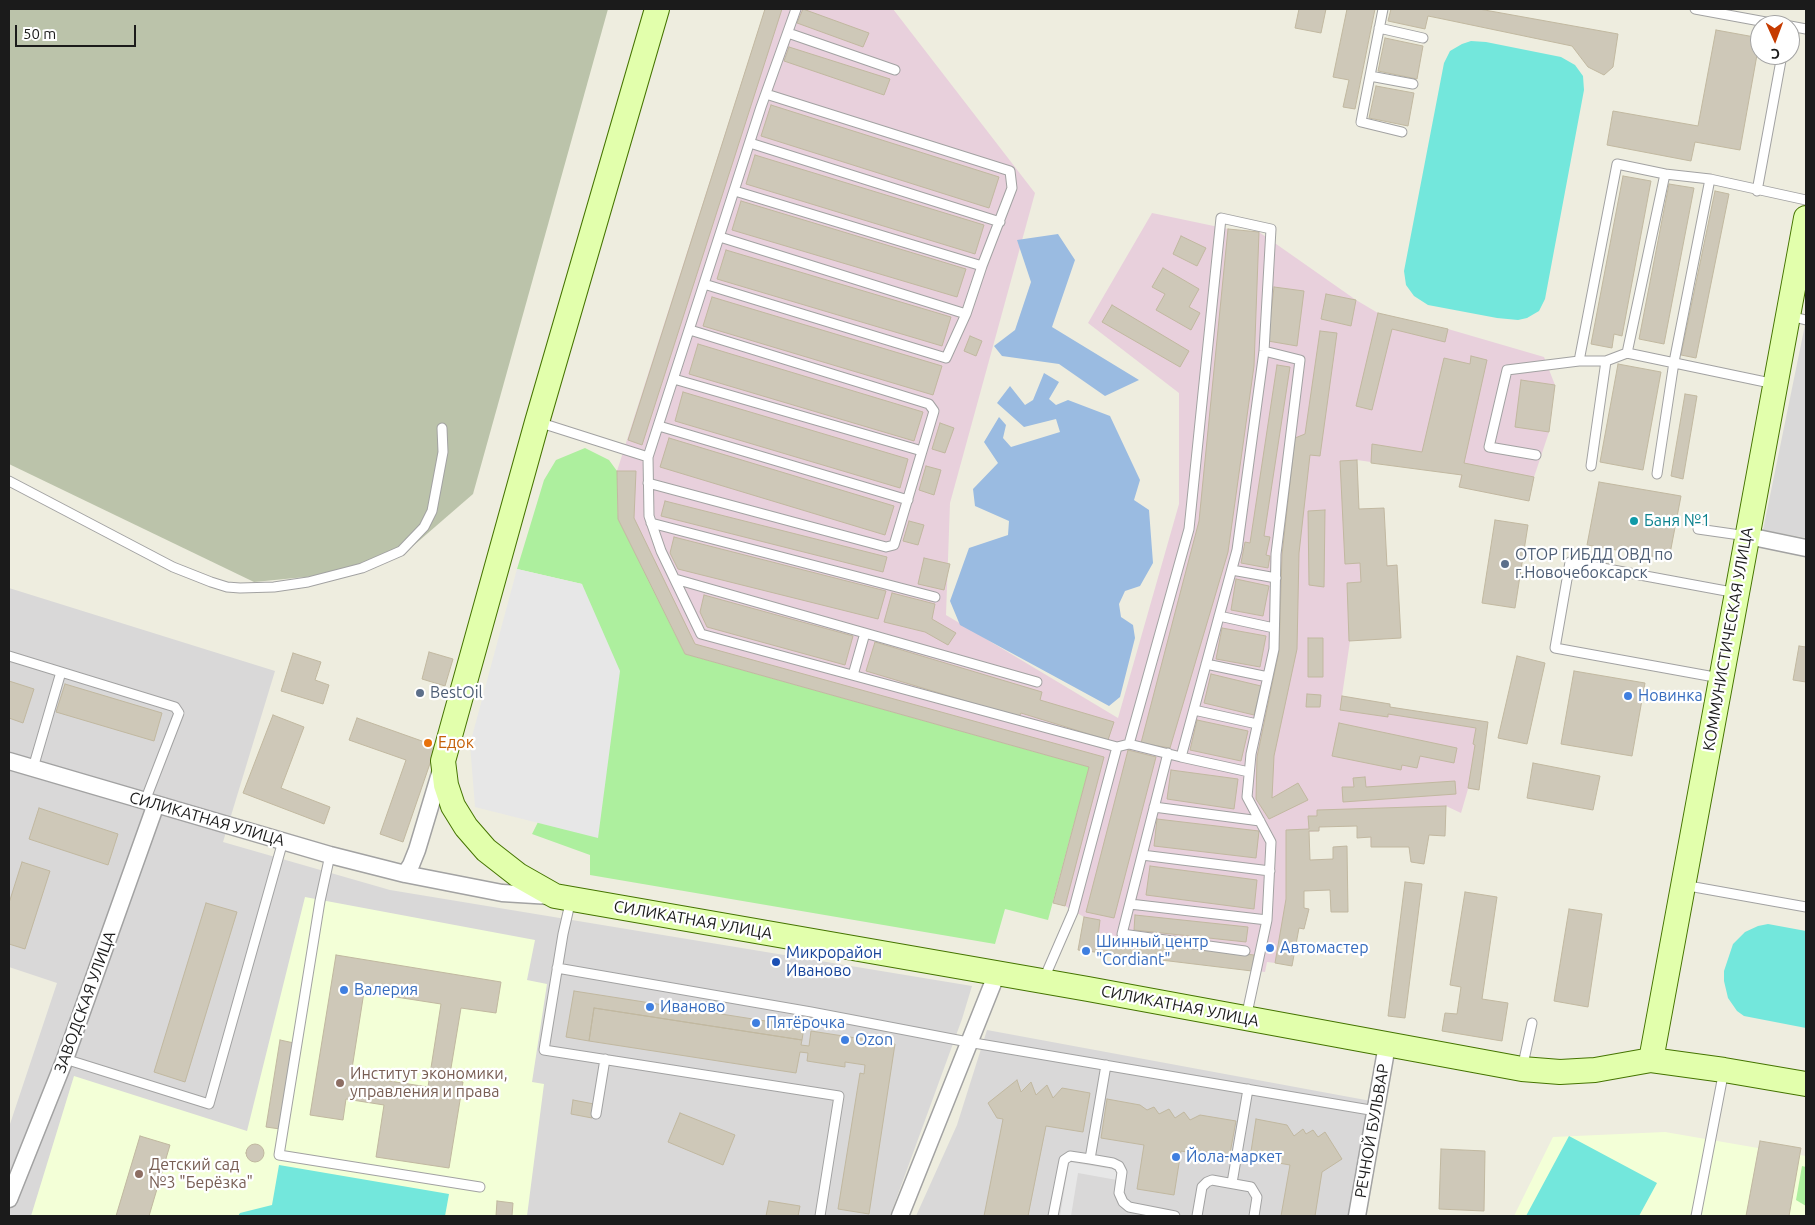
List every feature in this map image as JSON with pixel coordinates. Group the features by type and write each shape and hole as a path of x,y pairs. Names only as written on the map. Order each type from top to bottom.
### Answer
{"street":[{"path":"405,874 417,850 443,762 537,422 657,9"},
{"name":"КОММУНИСТИЧЕСКАЯ УЛИЦА","path":"1651,1060 1776,384 1797,318 1806,218"},
{"path":"1748,536 1806,548"},
{"name":"СИЛИКАТНАЯ УЛИЦА","path":"9,761 330,855 405,874 502,893 563,898 997,972 1522,1069 1560,1072 1595,1070 1651,1060 1806,1084"},
{"path":"443,762 446,785 453,806 466,827 486,850 510,869 563,898"},
{"name":"ЗАВОДСКАЯ УЛИЦА","path":"9,1199 65,1059 151,802"},
{"path":"900,1216 997,972"},
{"name":"РЕЧНОЙ БУЛЬВАР","path":"1357,1216 1387,1045"}],"lane":[{"path":"796,9 766,94 648,457 649,516 651,523 661,551 701,634 1116,747 1129,744 1182,758 1249,772"},
{"path":"1383,9 1360,122 1402,132"},
{"path":"1695,9 1750,19"},
{"path":"1379,28 1423,38"},
{"path":"788,33 895,70"},
{"path":"1757,190 1780,65"},
{"path":"1370,76 1413,84"},
{"path":"704,284 946,358 966,314 1012,188 1010,171 766,94"},
{"path":"750,143 1000,222"},
{"path":"1579,361 1617,164 1665,174 1710,179 1806,200"},
{"path":"1627,353 1665,174"},
{"path":"1657,474 1674,362 1710,179"},
{"path":"735,191 982,266"},
{"path":"1129,744 1189,530 1221,218 1271,229 1264,351 1237,550 1182,758"},
{"path":"720,237 966,314"},
{"path":"648,482 886,547 894,545 934,411 929,404 690,330"},
{"path":"1246,1019 1267,920 1271,842 1247,797 1249,772 1251,754 1274,649 1276,554 1300,360 1264,351"},
{"path":"1536,455 1490,448 1507,370 1579,361 1606,361 1627,353 1776,384"},
{"path":"1592,466 1606,361"},
{"path":"674,379 922,451"},
{"path":"537,422 648,457"},
{"path":"658,426 908,500"},
{"path":"9,481 173,567 203,579 227,587 274,587 308,582 354,570 384,560 400,551 424,527 432,511 443,452 442,428"},
{"path":"651,523 935,597"},
{"path":"1698,529 1748,536"},
{"path":"1721,678 1555,648 1570,562 1737,593"},
{"path":"1232,570 1276,578"},
{"path":"675,579 1038,682"},
{"path":"1219,616 1274,628"},
{"path":"853,675 865,633"},
{"path":"9,656 175,707 178,713 151,802"},
{"path":"1206,664 1268,677"},
{"path":"33,768 61,672"},
{"path":"1194,710 1258,724"},
{"path":"1043,981 1073,912 1116,747"},
{"path":"1168,753 1122,934 1244,951"},
{"path":"1154,807 1260,821"},
{"path":"65,1059 209,1104 283,841"},
{"path":"330,855 320,901 279,1155 480,1186"},
{"path":"1142,855 1270,871"},
{"path":"1683,885 1806,907"},
{"path":"563,898 557,968 544,1050 838,1096 820,1216"},
{"path":"1130,904 1267,920"},
{"path":"557,968 811,1012 968,1042 1376,1111"},
{"path":"1522,1069 1532,1023"},
{"path":"596,1114 605,1059"},
{"path":"1090,1159 1106,1065"},
{"path":"1696,1216 1724,1070"},
{"path":"1232,1183 1248,1089"},
{"path":"1053,1216 1064,1160 1072,1156 1114,1163 1119,1166 1122,1172 1119,1193 1123,1202 1129,1208 1175,1216"},
{"path":"1197,1216 1201,1191 1205,1184 1212,1180 1247,1185 1254,1189 1257,1197 1254,1216"}],"shaded area":[{"path":"9,9 608,9 473,494 413,546 326,575 254,582 9,464"},
{"path":"765,9 893,9 1035,193 950,503 946,615 1118,718 1179,504 1179,393 1088,323 1152,213 1228,229 1259,232 1356,300 1378,313 1448,329 1544,357 1555,385 1549,432 1534,477 1529,501 1459,487 1461,475 1357,460 1359,509 1384,508 1387,565 1397,565 1401,638 1350,641 1342,696 1390,704 1390,707 1488,722 1479,790 1468,789 1461,813 1446,806 1445,836 1429,835 1424,864 1411,862 1409,847 1371,847 1370,837 1357,838 1357,826 1320,827 1319,831 1309,832 1310,860 1333,859 1333,847 1347,846 1331,912 1330,890 1304,891 1304,908 1309,909 1304,929 1299,928 1275,963 1267,962 1265,972 1078,950 1084,917 1065,906 1053,903 1088,767 685,654 618,519 617,471"},
{"path":"1471,41 1486,42 1561,57 1575,65 1583,76 1584,90 1545,299 1539,311 1527,318 1518,320 1428,305 1414,296 1406,285 1404,271 1444,63 1450,51"},
{"path":"1058,234 1075,260 1052,327 1139,380 1105,396 1059,364 1002,356 994,346 1015,330 1031,282 1017,240"},
{"path":"1806,320 1806,538 1763,530"},
{"path":"1044,373 1059,382 1049,399 1056,405 1068,400 1110,416 1140,480 1134,500 1149,510 1153,563 1140,586 1125,591 1119,604 1121,617 1133,625 1135,638 1120,697 1109,706 960,625 950,601 969,548 1008,535 1009,521 975,506 973,489 998,463 984,442 999,417 1006,425 1003,438 1011,447 1060,432 1056,419 1024,427 997,403 1010,386 1025,405 1033,400"},
{"path":"517,569 582,584 620,671 598,838 475,807 470,744"},
{"path":"9,588 275,671 223,842 390,890 972,986 962,1019 890,1216 9,1216 9,1127 57,983 9,967"},
{"path":"305,897 535,940 527,980 547,984 532,1082 544,1084 527,1216 31,1216 74,1076 247,1131"},
{"path":"1768,924 1806,931 1806,1028 1744,1016 1737,1011 1728,998 1724,971 1733,944 1745,932"},
{"path":"987,1030 1371,1101 1353,1216 916,1216 957,1125"},
{"path":"1665,1132 1758,1148 1746,1216 1514,1216 1553,1137"},
{"path":"1569,1136 1657,1183 1639,1216 1526,1216"},
{"path":"1800,1155 1806,1156 1806,1216 1789,1216"},
{"path":"1069,1162 1118,1170 1117,1180 1078,1173 1071,1216 1060,1216"},
{"path":"279,1165 449,1194 445,1216 238,1216 240,1213 272,1205"}],"green space":[{"path":"585,448 609,460 617,471 618,519 685,654 1089,767 1048,920 1005,909 995,944 590,875 590,855 532,834 538,822 598,837 582,584 517,569 544,480 556,460"},
{"path":"1802,1166 1806,1167 1806,1206 1796,1200"}],"building":[{"path":"765,9 782,9 642,445 628,440"},
{"path":"803,9 869,33 863,47 797,23"},
{"path":"1299,9 1326,9 1321,33 1295,28"},
{"path":"1347,9 1375,9 1355,109 1343,107 1349,80 1333,77"},
{"path":"1391,9 1479,9 1618,34 1613,67 1604,75 1588,67 1572,46 1438,18 1428,16 1425,29 1388,21"},
{"path":"1716,30 1750,36 1750,65 1755,65 1740,150 1695,142 1691,161 1607,145 1613,111 1698,126"},
{"path":"1385,38 1423,46 1417,79 1378,71"},
{"path":"789,47 890,79 884,95 784,61"},
{"path":"1376,86 1414,93 1408,126 1369,118"},
{"path":"771,105 999,177 989,208 761,136"},
{"path":"755,155 984,225 975,254 746,184"},
{"path":"1623,176 1651,181 1622,336 1614,334 1612,348 1591,344"},
{"path":"1669,184 1694,188 1664,344 1639,339"},
{"path":"1715,191 1729,194 1696,358 1681,355"},
{"path":"741,201 966,269 957,297 732,230"},
{"path":"1228,229 1259,232 1254,366 1228,552 1170,748 1141,743 1199,521"},
{"path":"1181,236 1206,248 1197,266 1173,254"},
{"path":"726,250 951,317 942,346 717,279"},
{"path":"1163,268 1199,289 1189,307 1200,313 1191,330 1156,310 1165,294 1152,287"},
{"path":"1274,287 1304,291 1297,346 1268,341"},
{"path":"1326,294 1356,300 1351,326 1321,319"},
{"path":"712,297 942,366 933,395 703,326"},
{"path":"1112,305 1189,351 1180,367 1102,322"},
{"path":"1378,313 1448,329 1445,342 1392,329 1372,410 1356,406"},
{"path":"1320,331 1337,333 1320,456 1310,455 1299,553 1297,649 1274,756 1272,798 1298,783 1308,800 1269,819 1256,799 1257,757 1279,651 1282,555 1295,438 1305,434"},
{"path":"970,336 982,341 976,356 964,351"},
{"path":"698,344 923,412 914,441 689,374"},
{"path":"1471,356 1487,360 1464,463 1534,477 1529,501 1459,487 1462,475 1371,463 1372,444 1422,452 1444,358 1470,364"},
{"path":"1618,364 1661,372 1643,470 1600,462"},
{"path":"1277,365 1290,367 1264,536 1270,537 1266,555 1270,556 1268,568 1241,563 1245,542 1250,543"},
{"path":"1521,380 1555,385 1549,432 1515,427"},
{"path":"683,392 908,459 900,488 675,421"},
{"path":"1685,394 1697,396 1683,479 1671,476"},
{"path":"940,423 954,428 945,453 932,449"},
{"path":"669,438 894,506 885,535 660,467"},
{"path":"1357,460 1359,509 1384,508 1387,566 1397,565 1401,638 1349,641 1347,583 1361,582 1360,563 1345,564 1340,461"},
{"path":"926,466 941,470 934,495 919,490"},
{"path":"617,471 636,471 634,518 695,644 1104,757 1065,906 1053,903 1089,767 685,654 618,519"},
{"name":"Баня №1","path":"1599,482 1681,496 1669,559 1587,545"},
{"path":"665,501 887,557 883,572 661,516"},
{"path":"1325,510 1324,587 1309,585 1308,511"},
{"name":"ОТОР ГИБДД ОВД по г.Новочебоксарск","path":"1495,520 1528,525 1515,608 1482,603"},
{"path":"909,521 924,525 918,545 903,541"},
{"path":"674,537 886,591 878,619 678,569 670,553"},
{"path":"924,558 950,564 944,590 918,584"},
{"path":"1236,579 1269,586 1263,616 1231,610"},
{"path":"892,593 935,604 932,619 956,633 948,645 925,632 884,622"},
{"path":"704,595 853,636 845,665 707,627 700,612"},
{"path":"1222,628 1266,636 1260,667 1216,659"},
{"path":"1308,638 1323,638 1323,677 1308,677"},
{"path":"875,642 1042,692 1040,700 1114,722 1108,740 1021,713 1019,717 866,671"},
{"path":"1799,646 1806,647 1806,682 1793,680"},
{"path":"429,652 453,659 445,686 422,679"},
{"path":"293,653 321,662 315,680 329,685 323,704 281,691"},
{"path":"1517,656 1545,663 1527,744 1498,738"},
{"path":"1574,671 1645,683 1632,756 1561,744"},
{"path":"1211,674 1261,686 1254,715 1204,703"},
{"path":"9,681 34,689 23,723 9,718"},
{"path":"65,684 162,713 154,741 56,712"},
{"path":"1307,694 1321,695 1320,707 1306,707"},
{"path":"1342,696 1390,704 1390,707 1488,722 1479,790 1468,788 1476,728 1388,714 1388,717 1340,710"},
{"path":"273,715 304,727 281,788 330,807 324,824 243,793"},
{"path":"357,718 436,746 403,842 380,834 406,760 349,740"},
{"path":"1197,720 1248,731 1241,761 1190,750"},
{"path":"1339,723 1457,748 1454,763 1420,756 1417,768 1402,765 1401,770 1332,756"},
{"path":"1128,750 1156,757 1114,918 1086,912"},
{"path":"1533,763 1600,776 1593,810 1527,798"},
{"path":"1171,770 1238,779 1234,809 1167,799"},
{"path":"1365,777 1366,787 1455,781 1456,794 1343,802 1342,787 1354,787 1353,778"},
{"path":"1446,806 1445,836 1429,835 1424,864 1411,862 1409,847 1371,847 1371,837 1357,838 1357,826 1319,827 1319,831 1309,831 1310,860 1333,859 1333,847 1347,846 1348,912 1331,912 1330,890 1304,891 1304,908 1309,909 1304,929 1299,928 1292,966 1275,963 1286,899 1286,830 1309,829 1308,816 1317,816 1317,810"},
{"path":"39,808 118,834 108,865 29,839"},
{"path":"1157,819 1259,831 1256,858 1154,846"},
{"path":"22,862 50,871 25,949 9,944 9,903"},
{"path":"1150,866 1257,880 1254,909 1146,895"},
{"path":"1405,882 1422,884 1405,1018 1388,1016"},
{"path":"1465,892 1497,897 1482,999 1508,1003 1502,1041 1442,1031 1445,1013 1457,1014 1461,987 1450,985"},
{"path":"206,903 237,912 185,1082 154,1072"},
{"path":"1569,909 1602,914 1588,1007 1554,1001"},
{"path":"1135,915 1248,927 1246,942 1134,930"},
{"path":"1084,917 1100,920 1098,937 1254,955 1252,971 1078,950"},
{"path":"336,955 501,982 496,1013 461,1008 449,1080 463,1082 449,1168 376,1157 384,1105 346,1099 343,1120 310,1115","holes":["364,992 441,1004 428,1087 351,1075"]},
{"path":"574,991 804,1027 802,1040 594,1008 589,1041 566,1037"},
{"path":"594,1008 802,1040 801,1045 809,1046 811,1031 895,1044 869,1214 838,1209 860,1073 864,1074 865,1065 845,1062 845,1067 807,1061 808,1053 800,1052 796,1073 589,1041"},
{"path":"280,1040 294,1043 280,1129 266,1127"},
{"path":"1017,1080 1021,1092 1031,1082 1036,1095 1047,1085 1053,1098 1062,1088 1090,1093 1083,1132 1046,1126 1028,1216 984,1216 1003,1119 997,1118 988,1103"},
{"path":"1107,1099 1140,1105 1147,1110 1154,1107 1159,1114 1169,1109 1175,1118 1184,1112 1190,1120 1200,1115 1236,1121 1229,1159 1181,1151 1174,1195 1137,1189 1144,1145 1101,1138"},
{"path":"573,1100 594,1104 592,1118 571,1114"},
{"path":"680,1113 735,1135 723,1165 668,1142"},
{"path":"1256,1119 1287,1125 1294,1136 1303,1129 1306,1134 1313,1130 1318,1137 1325,1132 1342,1159 1322,1172 1315,1216 1281,1216 1290,1165 1250,1158"},
{"path":"140,1136 170,1145 149,1216 116,1216"},
{"path":"1760,1141 1801,1148 1789,1216 1746,1216"},
{"path":"255,1144 261,1147 264,1153 261,1159 255,1162 249,1159 246,1153 249,1147"},
{"path":"1441,1149 1485,1151 1484,1211 1439,1209"},
{"path":"497,1201 513,1203 512,1216 496,1216"},
{"path":"769,1201 800,1206 798,1216 766,1216"}],"place":[{"name":"Баня №1","path":"1634,521"},
{"name":"ОТОР ГИБДД ОВД по г.Новочебоксарск","path":"1505,564"},
{"name":"BestOil","path":"420,693"},
{"name":"Новинка","path":"1628,696"},
{"name":"Едок","path":"428,743"},
{"name":"Автомастер","path":"1270,948"},
{"name":"Шинный центр \"Cordiant\"","path":"1086,951"},
{"name":"Микрорайон Иваново","path":"776,962"},
{"name":"Валерия","path":"344,990"},
{"name":"Иваново","path":"650,1007"},
{"name":"Пятёрочка","path":"756,1023"},
{"name":"Ozon","path":"845,1040"},
{"name":"Институт экономики, управления и права","path":"340,1083"},
{"name":"Йола-маркет","path":"1176,1157"},
{"name":"Детский сад №3 \"Берёзка\"","path":"139,1174"}]}
